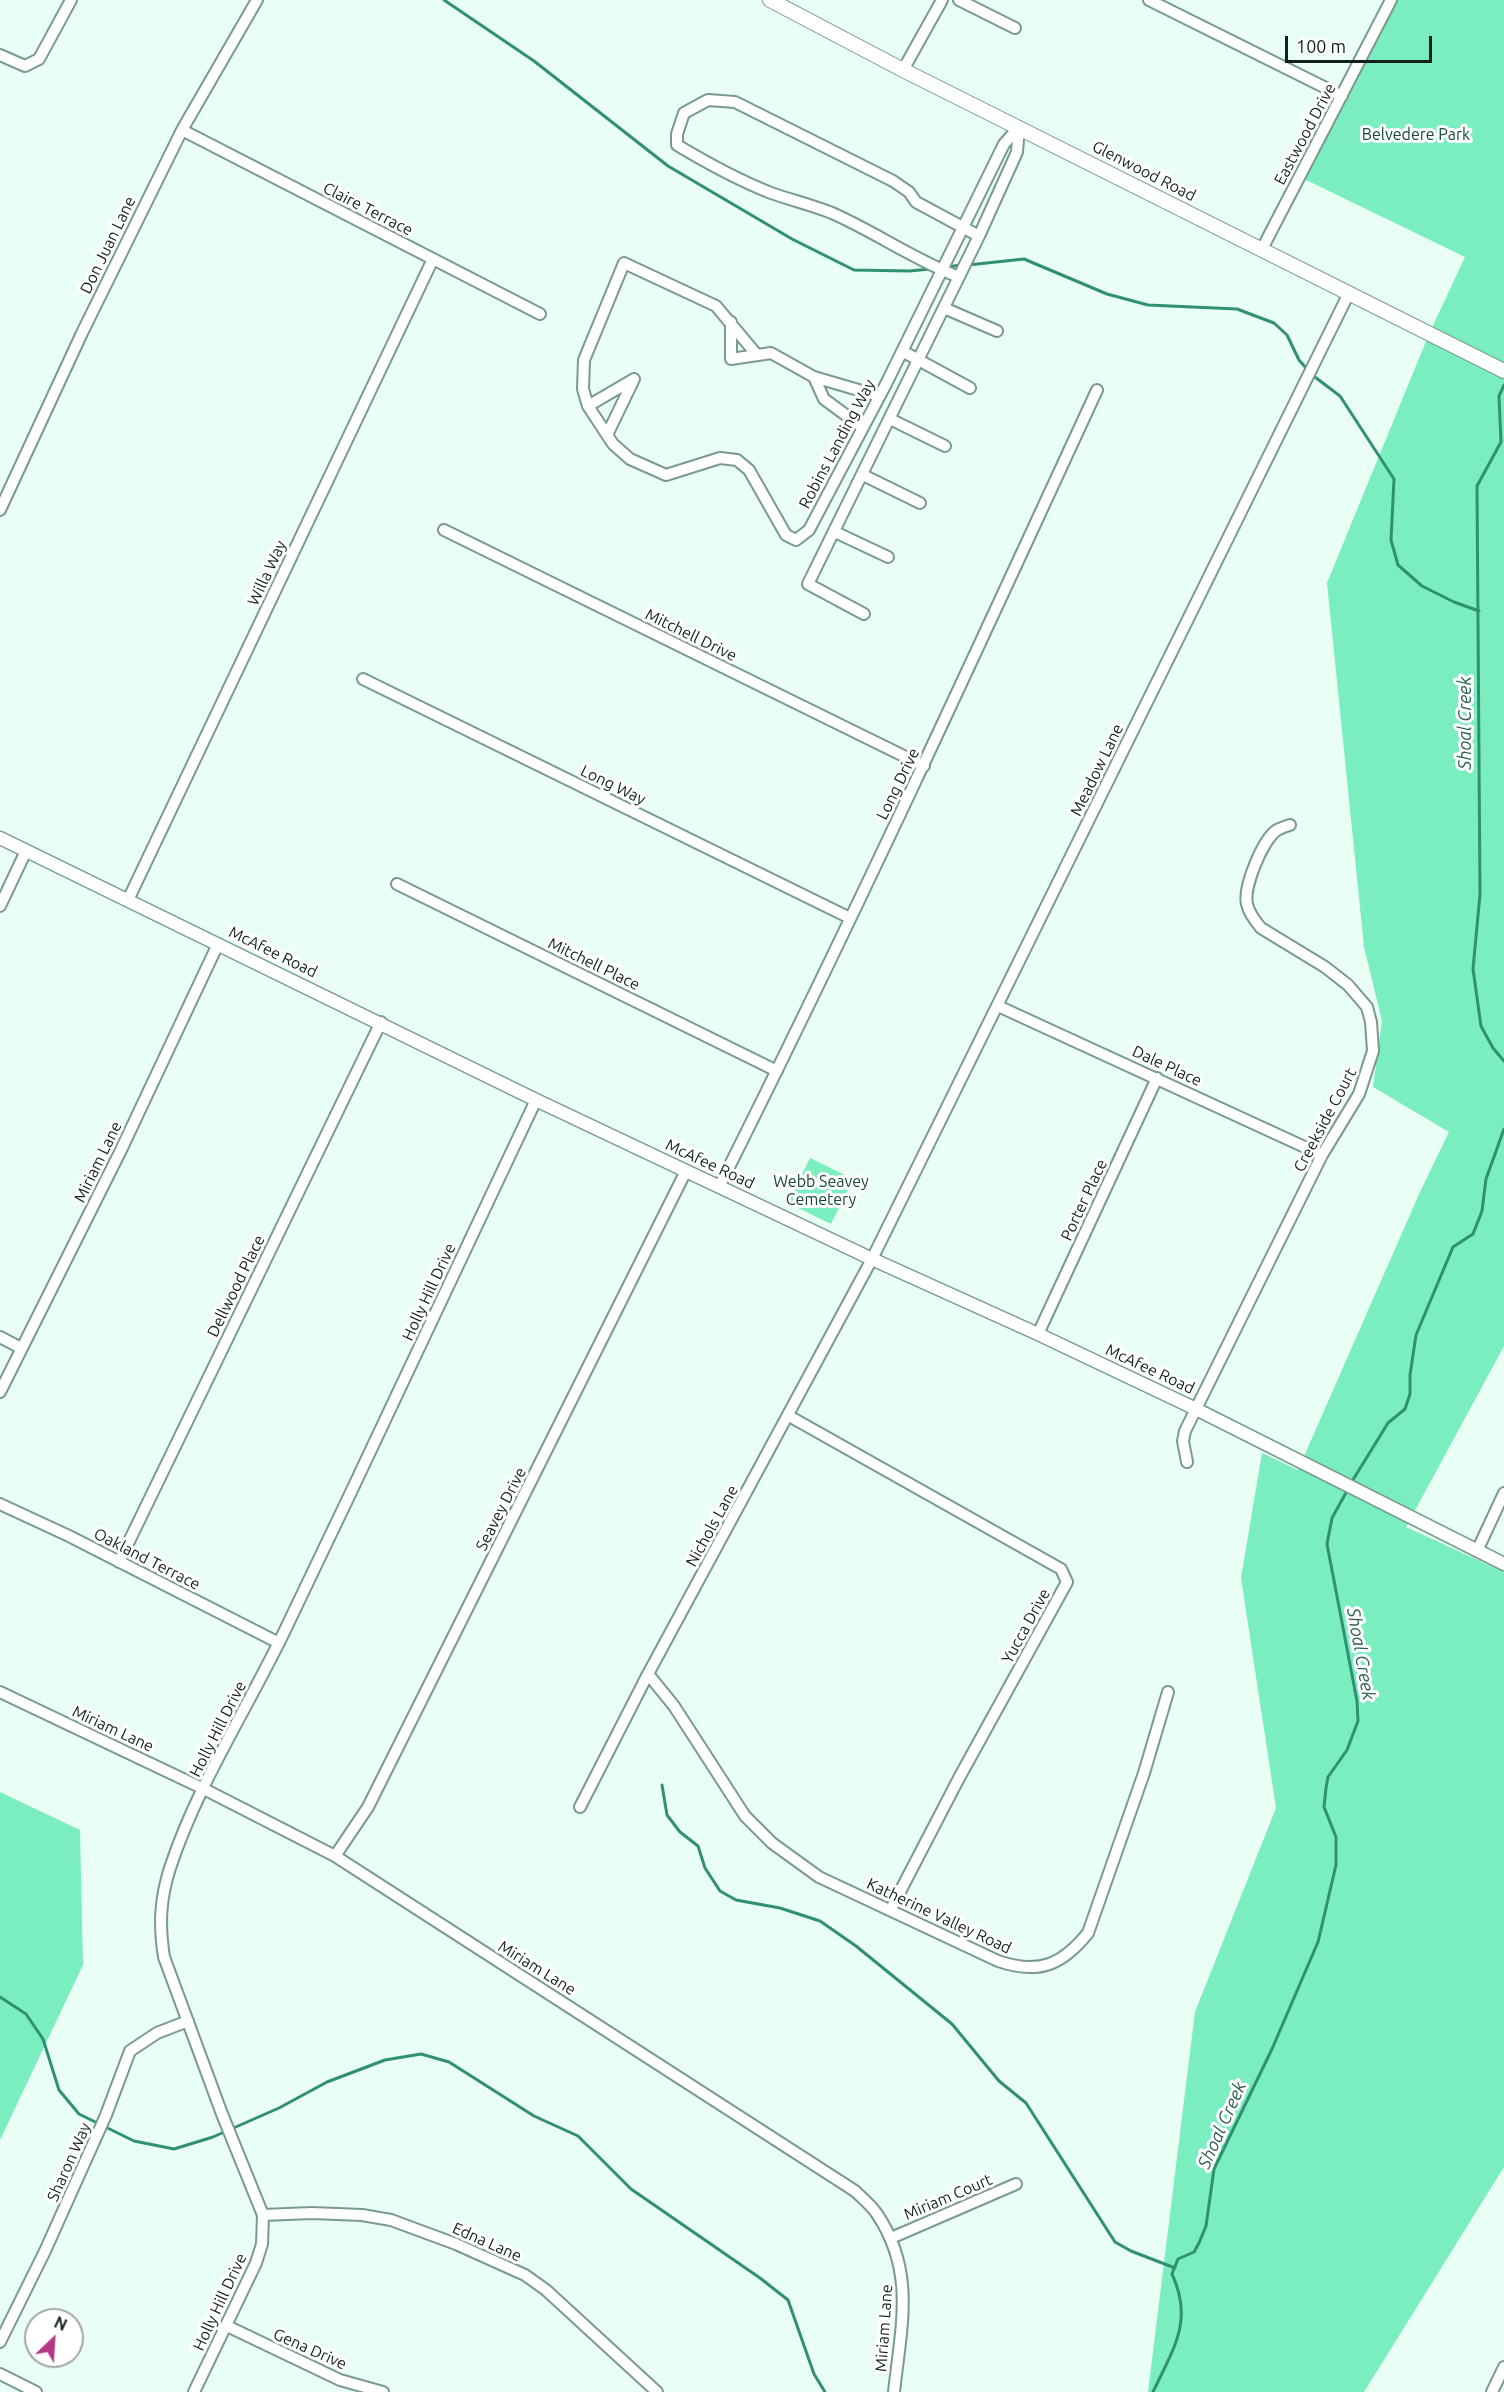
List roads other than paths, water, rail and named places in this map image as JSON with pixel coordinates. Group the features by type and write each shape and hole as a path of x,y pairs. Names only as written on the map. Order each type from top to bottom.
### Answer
{"main road":[{"name":"Glenwood Road","path":"770,0 903,70 1504,371"}],"street":[{"path":"0,55 25,66 39,59 71,0"},
{"name":"Don Juan Lane","path":"0,510 82,333 182,130 257,0"},
{"path":"903,70 942,0"},
{"path":"959,0 1015,28"},
{"path":"1149,0 1342,96"},
{"name":"Eastwood Drive","path":"1262,249 1391,0"},
{"path":"959,277 830,212 770,192 716,168 677,145 677,134 684,113 708,100 735,102 893,181 909,192 916,202 979,236"},
{"name":"Robins Landing Way","path":"731,322 717,306 624,263 584,360 583,389 588,406 613,444 630,459 666,475 720,458 737,460 749,470 786,535 796,540 809,530 886,384 1004,144 1019,127"},
{"name":"Robins Landing Way","path":"864,614 808,584 979,236 1017,152 1019,127"},
{"name":"Claire Terrace","path":"182,130 540,315"},
{"name":"Willa Way","path":"128,900 433,259"},
{"name":"Meadow Lane","path":"872,1259 1349,293"},
{"path":"944,308 997,332"},
{"path":"921,312 938,321"},
{"path":"731,322 758,355"},
{"path":"731,322 731,359 771,353 814,377 879,396"},
{"path":"902,351 918,362 970,388"},
{"path":"814,377 824,399 862,427"},
{"path":"588,406 634,379 607,435"},
{"path":"886,384 903,393"},
{"name":"Long Drive","path":"720,1187 924,766 1097,390"},
{"path":"890,419 945,446"},
{"path":"863,475 920,503"},
{"name":"Mitchell Drive","path":"444,530 924,766"},
{"path":"835,532 888,557"},
{"name":"Long Way","path":"363,679 850,918"},
{"name":"Creekside Court","path":"1187,1462 1183,1441 1185,1431 1322,1155 1338,1132 1365,1079 1373,1051 1373,1036 1367,1008 1348,985 1325,967 1261,928 1252,917 1246,903 1247,888 1256,861 1275,831 1290,825"},
{"name":"McAfee Road","path":"0,838 381,1022 536,1100 1196,1409 1504,1564"},
{"path":"0,906 26,850"},
{"name":"Mitchell Place","path":"398,884 777,1071"},
{"name":"Miriam Lane","path":"0,1392 121,1150 218,944"},
{"name":"Dale Place","path":"998,1006 1322,1155"},
{"name":"Dellwood Place","path":"119,1563 381,1022"},
{"name":"Porter Place","path":"1038,1334 1157,1078"},
{"name":"Holly Hill Drive","path":"194,2392 256,2263 262,2244 263,2215 164,1957 160,1933 160,1906 178,1845 204,1789 279,1643 536,1100"},
{"name":"Seavey Drive","path":"335,1856 374,1797 686,1171"},
{"name":"Nichols Lane","path":"580,1807 648,1674 872,1259"},
{"path":"0,1337 21,1348"},
{"name":"Yucca Drive","path":"789,1416 1061,1569 1067,1582 959,1778 891,1909"},
{"path":"1477,1551 1504,1493"},
{"name":"Oakland Terrace","path":"0,1504 279,1643"},
{"name":"Katherine Valley Road","path":"648,1674 674,1706 745,1816 772,1842 819,1877 998,1961 1017,1967 1053,1965 1076,1948 1088,1932 1144,1773 1168,1692"},
{"name":"Miriam Lane","path":"0,1692 204,1789 335,1856 855,2191 876,2212 891,2238 904,2287 894,2392"},
{"name":"Sharon Way","path":"0,2342 45,2251 106,2115 130,2051 157,2033 188,2021"},
{"name":"Miriam Court","path":"891,2238 1016,2184"},
{"name":"Edna Lane","path":"263,2215 312,2213 362,2215 391,2220 456,2244 525,2275 546,2290 657,2392"},
{"name":"Gena Drive","path":"227,2326 340,2380 383,2392"},
{"path":"1492,2392 1504,2367"},
{"path":"0,2374 36,2392"}],"waterway":[{"path":"444,0 534,61 668,166 792,239 854,270 931,269"},
{"path":"968,265 1024,259 1107,294 1148,305 1237,309 1274,323 1287,335 1299,360 1307,369"},
{"path":"947,267 961,265"},
{"path":"1311,374 1340,396 1394,479 1391,540 1398,565 1422,586 1479,611"},
{"name":"Shoal Creek","path":"1504,385 1499,396 1501,442 1477,486 1480,894 1473,969 1481,1026 1493,1048 1504,1061"},
{"name":"Shoal Creek","path":"1351,1483 1388,1423 1405,1409 1410,1394 1410,1375 1416,1335 1453,1247 1473,1234 1482,1211 1486,1179 1504,1129"},
{"name":"Shoal Creek","path":"1153,2392 1174,2348 1181,2321 1181,2306 1172,2274 1178,2259 1194,2252 1206,2226 1214,2169 1272,2049 1318,1942 1336,1865 1336,1837 1324,1807 1326,1788 1328,1777 1347,1750 1358,1721 1357,1701 1327,1544 1332,1518 1348,1489"},
{"path":"662,1785 667,1815 680,1832 698,1846 705,1868 720,1891 736,1900 780,1908 820,1921 856,1946 952,2024 999,2081 1026,2103 1115,2242 1131,2251 1175,2268"},
{"path":"0,1997 26,2014 43,2039 59,2090 79,2114 134,2141 174,2149 213,2137 279,2108 327,2082 385,2060 421,2054 449,2062 534,2116 578,2136 631,2189 788,2300 814,2374 825,2392"}],"park label":[{"name":"Belvedere Park","path":"1416,135"},
{"name":"Webb Seavey Cemetery","path":"821,1191"}]}
